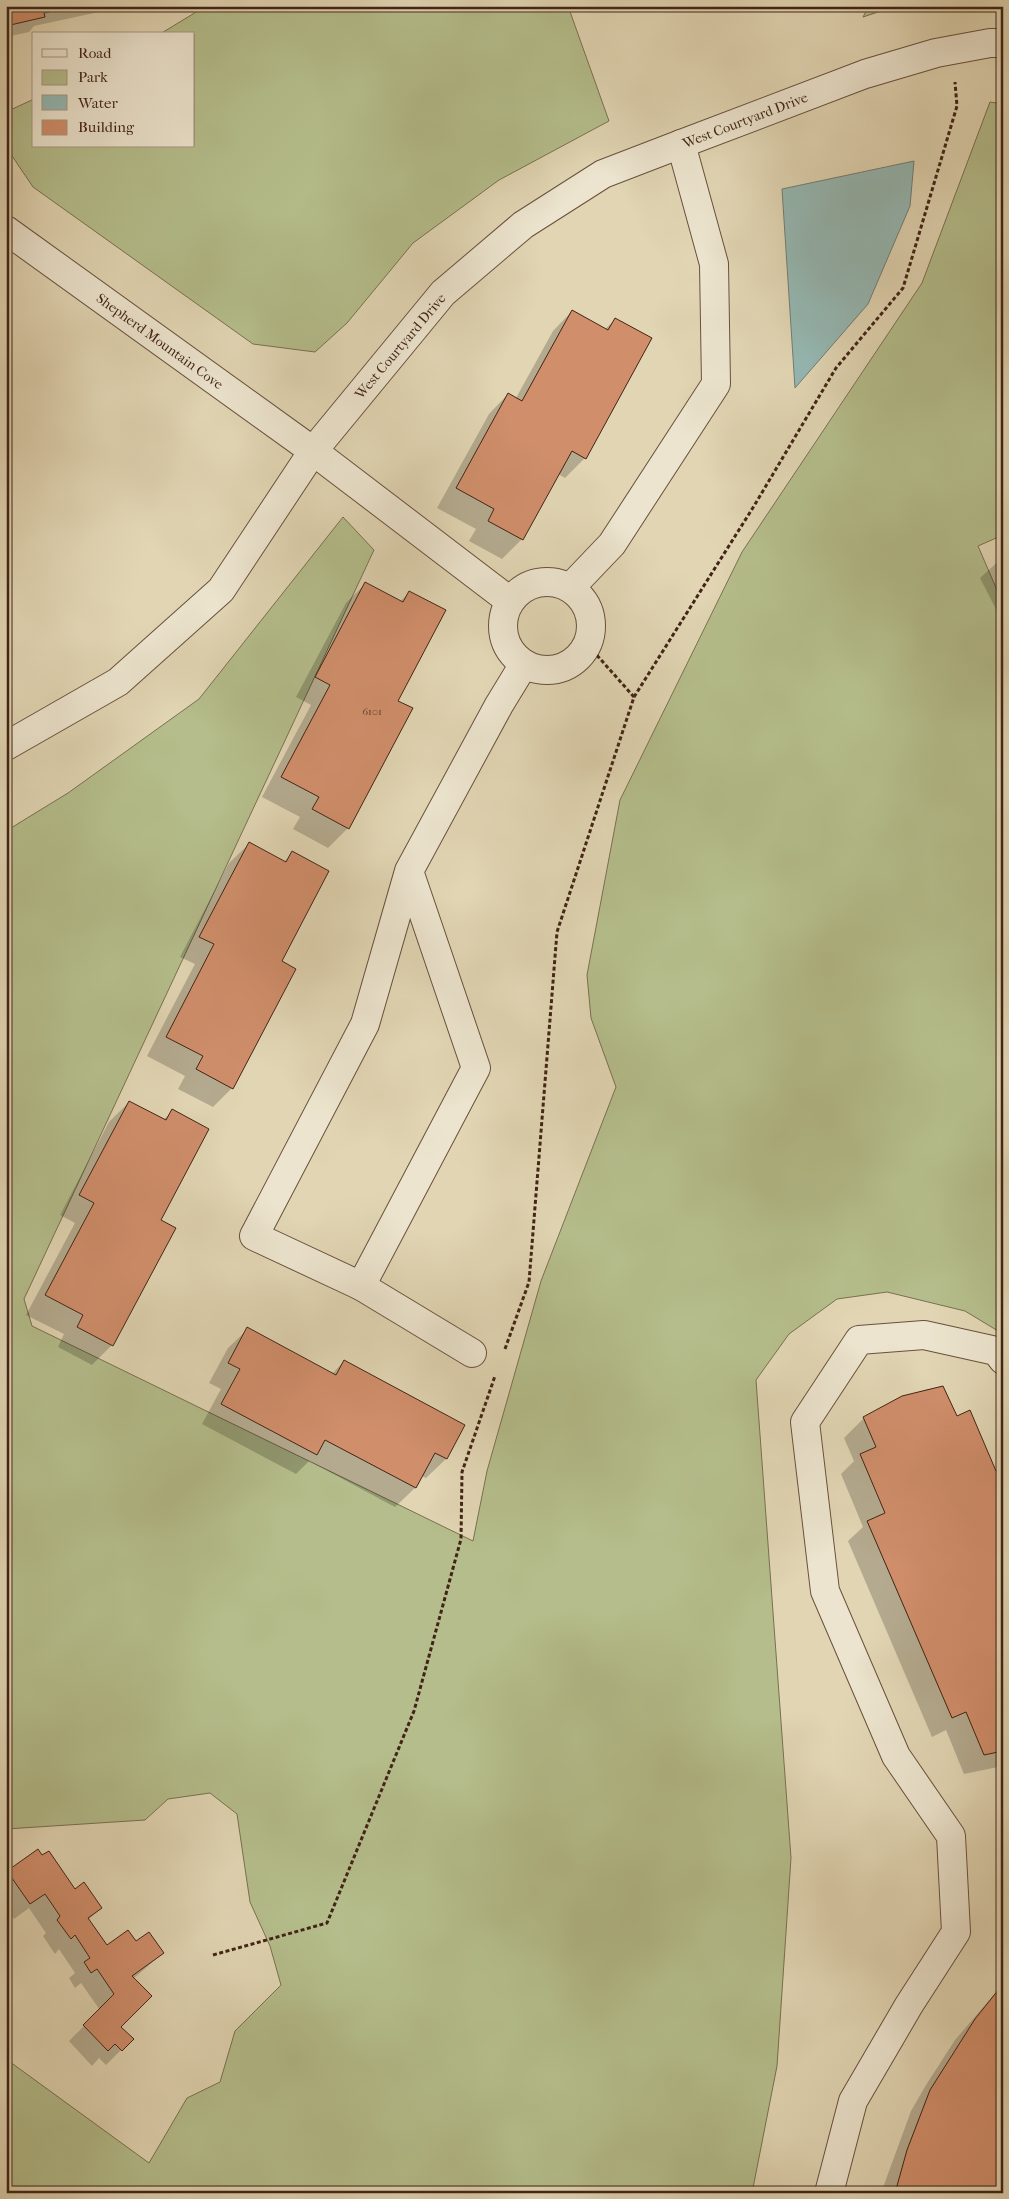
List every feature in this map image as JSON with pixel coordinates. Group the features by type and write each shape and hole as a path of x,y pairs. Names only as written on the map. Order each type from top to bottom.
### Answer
{"street":[{"name":"West Courtyard Drive","path":"6,746 118,682 220,590 313,451 443,293 523,225 603,174 681,144 866,74 936,53 990,43 1003,43"},
{"path":"570,588 612,544 716,384 714,264 681,144"},
{"name":"Shepherd Mountain Cove","path":"6,230 313,451 510,601"},
{"path":"538,582 555,582 570,588 580,596 590,619 591,631 581,654 560,668 536,668 524,664 511,652 504,635 504,617 510,601 522,589 538,582"},
{"path":"472,1353 361,1286 254,1236 365,1024 409,871 499,704 524,664"},
{"path":"361,1286 476,1068 409,871"},
{"path":"829,2193 853,2101 909,2005 956,1932 951,1836 896,1756 825,1591 805,1422 859,1340 924,1334 996,1351 1003,1360"}],"path":[{"path":"634,697 836,368 902,288 957,106 954,50"}],"green space":[{"path":"206,6 568,6 609,121 499,180 413,243 347,323 315,352 253,344 33,187 6,147 6,112 32,100 32,148 195,148 195,32 163,32"},
{"path":"869,6 896,6 863,17"},
{"path":"990,102 1003,104 1003,535 978,546 1003,604 1003,1334 965,1311 887,1292 837,1299 789,1334 756,1380 791,1858 777,2066 752,2193 6,2193 6,2059 149,2163 187,2098 220,2082 235,2031 281,1985 270,1946 250,1902 237,1814 210,1793 168,1799 145,1820 6,1829 6,831 68,793 199,699 343,517 374,550 24,1299 32,1326 473,1541 487,1471 541,1281 616,1087 591,1018 587,975 620,800 742,552 922,283"}],"water":[{"path":"914,161 910,206 868,304 795,388 782,189"}],"building":[{"path":"6,6 77,6 44,13 45,17 6,26"},
{"path":"572,310 608,330 615,318 652,338 586,459 572,451 523,540 488,521 494,509 456,488 508,393 522,401"},
{"path":"365,582 403,602 409,591 446,610 398,701 413,708 349,829 312,809 319,797 281,777 330,685 315,677"},
{"path":"249,842 286,862 292,851 329,871 282,961 296,969 233,1089 196,1069 203,1056 166,1037 214,944 199,937"},
{"path":"129,1101 166,1120 172,1109 209,1129 161,1220 176,1228 113,1346 77,1327 83,1315 45,1295 94,1203 79,1195"},
{"path":"247,1327 336,1375 344,1360 465,1425 447,1459 435,1453 416,1488 325,1440 317,1455 221,1404 240,1369 228,1363"},
{"path":"943,1386 957,1416 970,1410 996,1471 1003,1468 1003,1751 984,1755 966,1712 952,1718 867,1521 885,1513 860,1454 876,1447 863,1417 902,1396"},
{"path":"38,1849 42,1855 49,1851 75,1889 84,1882 102,1908 88,1918 107,1945 128,1930 136,1941 149,1932 164,1953 132,1976 152,1996 121,2027 134,2039 122,2051 115,2044 108,2051 83,2025 114,1994 97,1969 91,1973 84,1962 90,1958 75,1935 71,1939 57,1920 60,1916 45,1894 30,1904 7,1871"},
{"path":"1003,1984 1003,2193 895,2193 907,2150 930,2090 975,2019"}]}
